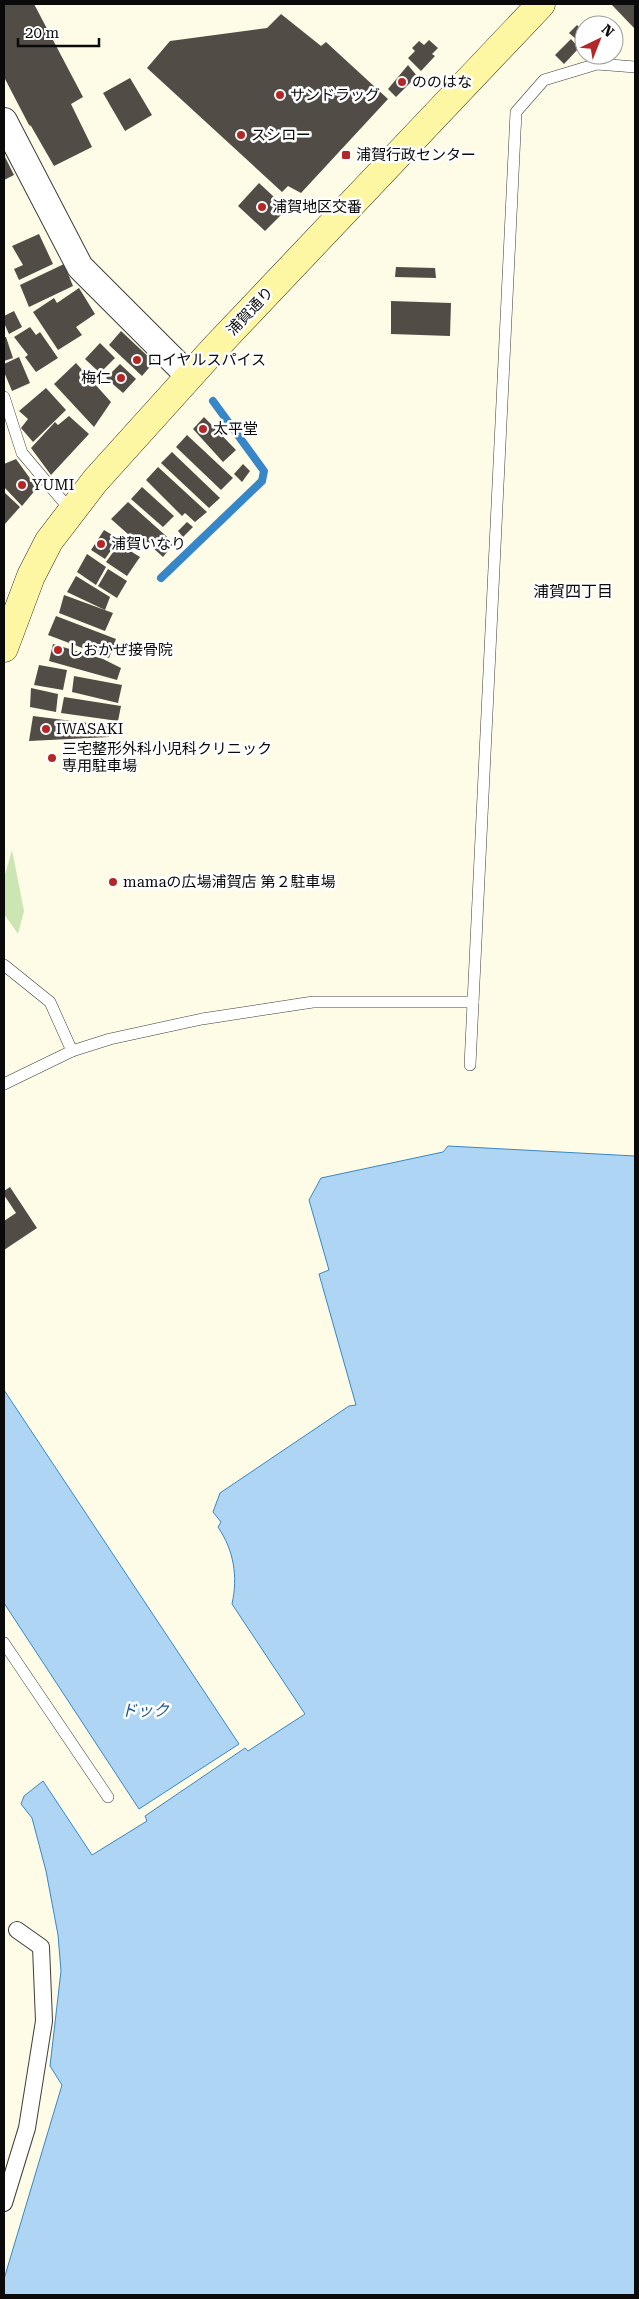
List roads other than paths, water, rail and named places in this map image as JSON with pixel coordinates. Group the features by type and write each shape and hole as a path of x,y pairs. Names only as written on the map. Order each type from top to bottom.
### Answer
{"main road":[{"name":"浦賀通り","path":"4,648 31,576 49,541 95,481 189,376 541,4"}],"street":[{"path":"4,121 80,267 189,376"},
{"path":"4,2203 27,2128 44,2020 40,1947 17,1930"}],"lane":[{"path":"470,1065 516,112 544,80 597,64 635,68"},
{"path":"4,397 22,453 72,512"},
{"path":"4,965 50,1002 72,1051"},
{"path":"4,1084 72,1051 110,1039 202,1019 313,1002 473,1002"},
{"path":"4,1642 108,1797"}],"water":[{"path":"448,1146 635,1156 635,2295 4,2295 4,2279 62,2085 50,2066 61,1971 58,1935 46,1871 32,1818 21,1804 24,1796 43,1781 92,1855 147,1821 145,1816 245,1748 248,1751 305,1714 232,1604 235,1584 233,1564 228,1545 218,1527 221,1522 213,1512 220,1493 349,1406 356,1405 319,1274 329,1270 309,1200 321,1178 443,1152"},
{"name":"ドック","path":"4,1390 239,1744 139,1809 4,1603"}],"waterway":[{"path":"161,578 262,481 264,471 213,401"}],"place":[{"name":"ののはな","path":"402,82"},
{"name":"サンドラッグ","path":"280,95"},
{"name":"スシロー","path":"241,135"},
{"name":"浦賀行政センター","path":"346,155"},
{"name":"浦賀地区交番","path":"262,207"},
{"name":"ロイヤルスパイス","path":"137,360"},
{"name":"梅仁","path":"121,378"},
{"name":"太平堂","path":"203,429"},
{"name":"YUMI","path":"22,485"},
{"name":"浦賀いなり","path":"101,544"},
{"name":"しおかぜ接骨院","path":"58,650"},
{"name":"IWASAKI","path":"46,729"},
{"name":"三宅整形外科小児科クリニック 専用駐車場","path":"52,758"},
{"name":"mamaの広場浦賀店 第２駐車場","path":"113,882"}],"district":[{"name":"浦賀四丁目","path":"573,591"}]}
